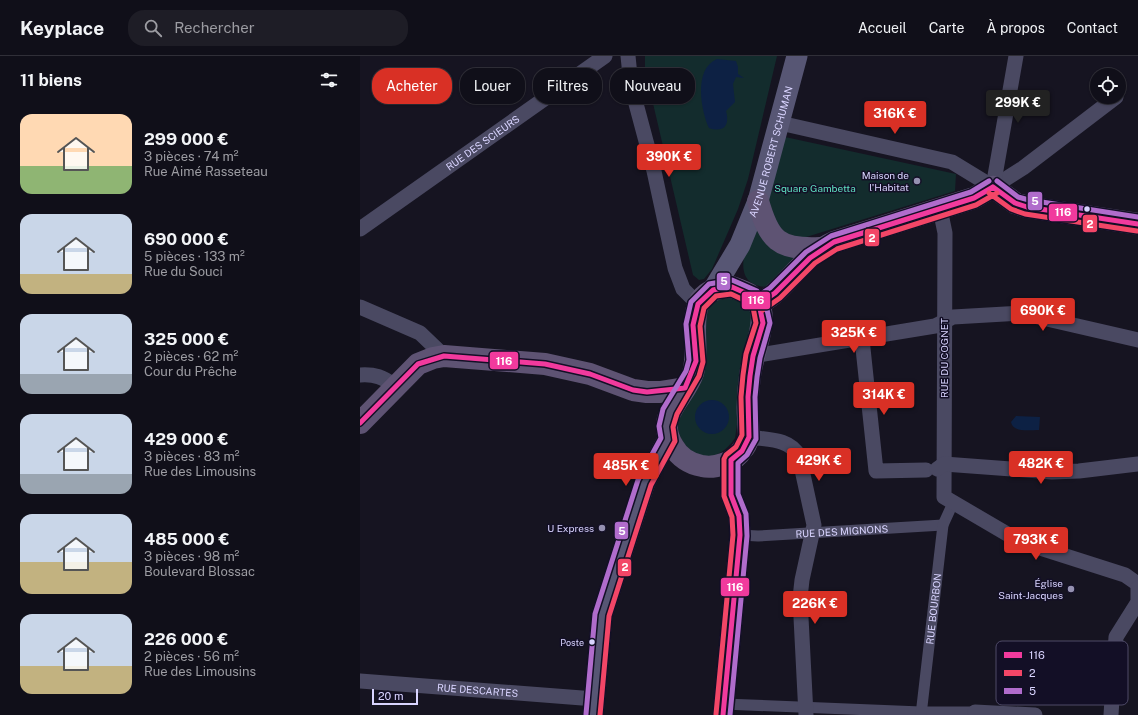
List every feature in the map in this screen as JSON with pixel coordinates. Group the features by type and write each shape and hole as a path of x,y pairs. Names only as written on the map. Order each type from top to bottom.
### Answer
{"main road":[{"name":"AVENUE ROBERT SCHUMAN","path":"706,297 740,245 758,201 797,56"},
{"path":"751,297 776,293 820,248 834,242 974,198 993,187 1015,203 1033,209 1138,224"},
{"path":"758,201 767,227 778,240 790,246 805,249 820,248"},
{"name":"AVENUE ROBERT SCHUMAN","path":"740,245 740,271 751,297"},
{"path":"594,707 602,615 645,482 667,433 670,411 692,374 696,361 694,325 706,297 732,287 751,297 763,322 753,356 748,397 749,437 742,451 731,460 719,466 702,466 688,462 676,452 667,433 653,409 633,390"},
{"path":"360,423 394,386 418,364 433,358 444,356 545,364 590,374 633,390 660,392 685,388"},
{"path":"724,710 740,535 740,516 731,494 731,460"}],"street":[{"name":"RUE DES SCIEURS","path":"360,228 605,56"},
{"path":"628,56 631,85 654,172 675,268 683,289 706,297"},
{"path":"993,187 1016,56"},
{"path":"993,187 1023,168 1107,104"},
{"path":"780,123 952,162 993,187"},
{"name":"RUE DU COGNET","path":"940,209 945,233 944,320 936,468 944,497 953,503"},
{"path":"360,307 420,333 444,356"},
{"path":"753,356 935,326 944,320 953,317 1021,313 1138,340"},
{"path":"862,338 876,471 936,468 1052,472 1079,471 1138,464"},
{"path":"360,375 374,374 384,378 394,386"},
{"path":"749,437 784,442 791,445 799,456 814,525 814,533 802,580 800,598 806,711"},
{"path":"953,503 1020,540 1126,575 1138,584"},
{"name":"RUE BOURBON","path":"921,713 944,526 953,503"},
{"name":"RUE DES MIGNONS","path":"740,535 758,536 944,526"},
{"path":"1116,641 1116,637 1138,602 1138,588"},
{"name":"RUE DESCARTES","path":"360,681 594,707"},
{"path":"1111,715 1112,705"},
{"path":"724,710 921,713 975,712 1035,715"}],"green space":[{"name":"Square Gambetta","path":"645,56 777,56 748,179 738,209 712,269 704,279 699,280 693,275 653,104 695,104 695,68 645,68"},
{"name":"Square Gambetta","path":"785,137 956,174 955,191 803,238 784,236 765,206"},
{"name":"Square Gambetta","path":"756,216 804,252 767,287 754,285 747,279 744,270 746,248"},
{"path":"728,298 744,304 753,318 735,438 727,448 718,454 700,456 685,444 679,434 676,422 708,307 718,300"}],"water":[{"path":"717,59 736,61 738,74 744,78 736,77 733,84 735,102 726,111 727,120 725,127 722,129 709,128 706,121 701,91 704,72 709,64"},
{"path":"709,400 715,400 724,405 728,411 728,423 724,429 715,434 709,434 700,429 695,420 695,414 700,405"},
{"path":"1016,416 1040,417 1039,430 1022,430 1015,428 1012,426 1011,422"}],"transit line":[{"name":"5","path":"755,298 770,288 806,252 831,236 971,192 989,181"},
{"name":"5","path":"997,181 1018,197 1029,200 1138,217"},
{"name":"116","path":"993,187 1015,203 1027,207 1138,224"},
{"name":"116","path":"759,304 775,293 810,258 834,242 974,198 993,187"},
{"name":"2","path":"989,193 1011,209 1025,214 1137,231"},
{"name":"2","path":"763,310 780,298 815,263 837,249 976,205 997,193"},
{"name":"5","path":"586,714 595,614 638,480 661,438 659,426 663,409 686,371 689,360 686,324 691,302 709,284 732,280 757,291 765,301 770,323 760,358 757,377 755,397 756,439 747,455 738,463 738,494 746,514 747,536 730,715"},
{"name":"116","path":"360,423 418,364 444,356 545,364 590,374 633,390 647,392 685,388 696,361 693,325 698,304 713,290 732,287 752,296 759,304 763,323 753,356 750,376 748,397 749,437 742,451 731,460"},
{"name":"2","path":"600,715 609,616 651,485 675,441 673,427 677,414 699,376 703,362 700,326 704,308 716,296 731,294 748,302 753,307 756,323 746,354 743,375 741,397 742,435 736,447 726,455 724,459 724,496 732,517 733,535 716,714"},
{"name":"116","path":"723,715 740,535 739,516 731,495 731,460"}],"place":[{"name":"Maison de l'Habitat","path":"917,181"},
{"name":"U Express","path":"602,528"},
{"name":"Église Saint-Jacques","path":"1071,589"},
{"name":"Poste","path":"592,642"}]}
